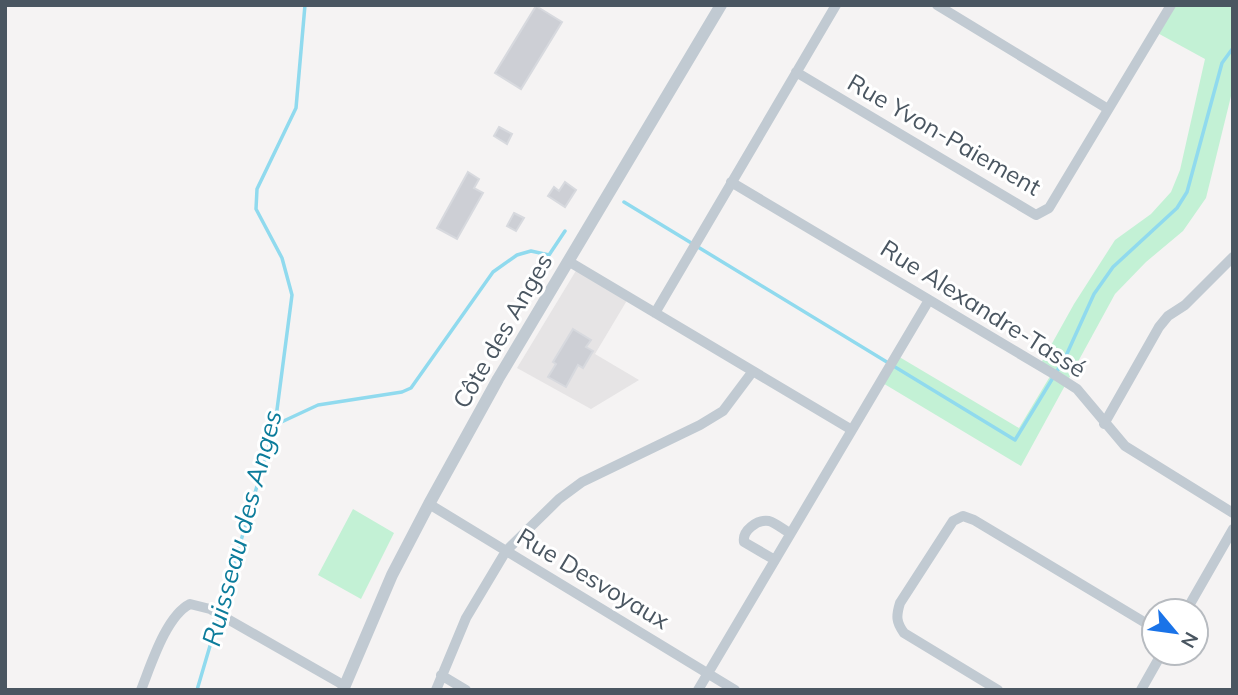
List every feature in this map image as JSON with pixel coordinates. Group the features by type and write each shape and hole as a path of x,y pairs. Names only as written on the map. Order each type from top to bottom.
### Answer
{"street":[{"name":"Côte des Anges","path":"344,688 392,575 429,504 492,390 721,5"},
{"path":"655,313 836,5"},
{"path":"937,5 1108,109"},
{"name":"Rue Yvon-Paiement","path":"796,72 1036,215 1048,208 1171,5"},
{"name":"Rue Alexandre-Tassé","path":"731,182 1077,389 1125,446 1233,513"},
{"path":"1104,424 1159,327 1233,257"},
{"path":"568,261 852,430"},
{"path":"698,690 929,300"},
{"path":"436,690 466,618 506,551 559,499 582,482 700,425 723,411 753,371"},
{"name":"Rue Desvoyaux","path":"429,504 736,690"},
{"path":"998,690 904,633 896,616 901,603 953,521 963,516 974,520 1140,620"},
{"path":"775,560 744,542 743,535 746,530 770,521 790,533"},
{"path":"1194,597 1233,529"},
{"path":"141,690 177,613 190,604 210,608 344,688"},
{"path":"1140,690 1154,667"},
{"path":"441,675 466,690"}],"shaded area":[{"path":"577,269 629,297 595,354 639,380 591,409 517,368"}],"green space":[{"path":"1171,5 1233,5 1233,88 1206,198 1183,231 1146,262 1115,294 1021,466 881,382 896,355 1019,428 1052,373 1040,365 1074,304 1115,240 1151,214 1171,192 1180,170 1205,59 1152,30"},
{"path":"353,509 394,533 361,599 318,575"}],"building":[{"path":"536,6 562,22 521,89 495,73"},
{"path":"499,127 512,134 507,144 494,136"},
{"path":"468,172 479,179 474,188 483,193 457,239 437,228"},
{"path":"565,182 576,190 565,207 548,196 554,187 559,191"},
{"path":"514,213 524,218 516,231 507,226"},
{"path":"573,329 591,340 586,347 593,351 583,368 578,365 566,387 548,377 556,364 553,362"}],"waterway":[{"name":"Ruisseau des Anges","path":"197,690 275,425 292,295 282,258 256,209 257,189 296,108 305,5"},
{"path":"624,202 1015,440 1065,358 1094,294 1113,267 1177,208 1187,192 1222,63 1233,48"},
{"path":"275,425 318,405 402,392 411,388 493,272 517,255 531,251 549,255 565,231"}]}
